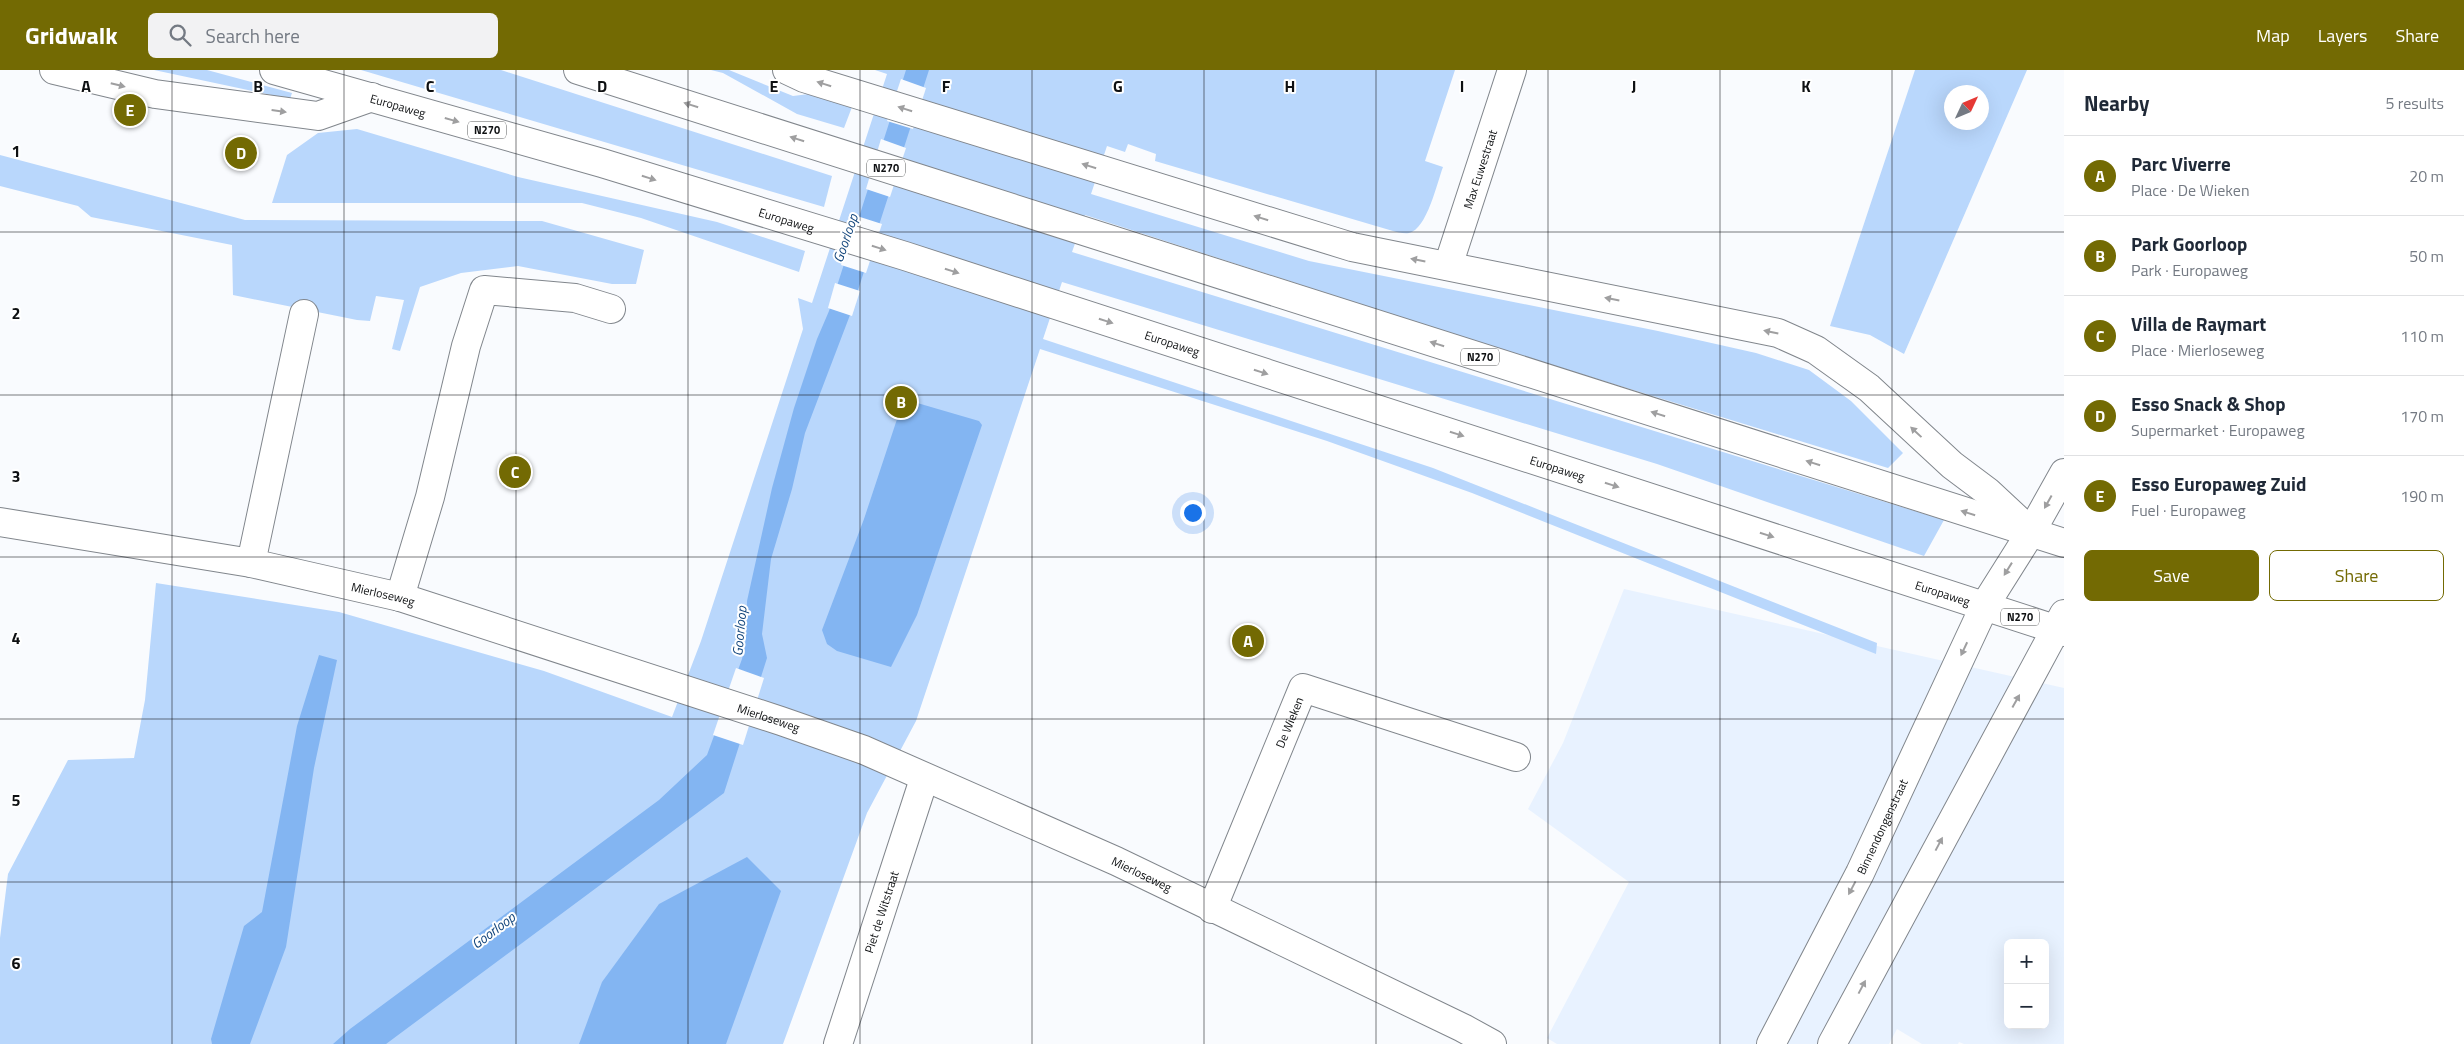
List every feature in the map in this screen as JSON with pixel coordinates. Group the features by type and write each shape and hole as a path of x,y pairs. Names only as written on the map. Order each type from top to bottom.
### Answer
{"main road":[{"path":"54,70 155,94 318,116 372,97"},
{"name":"Europaweg","path":"274,70 372,97 905,256 1985,605 2061,625"},
{"name":"N270","path":"578,70 2064,543"},
{"path":"787,70 804,78 1352,247 1778,333 1816,350 1869,388 1952,465 1988,492 2031,532"},
{"name":"Max Euwestraat","path":"1448,266 1512,70"},
{"path":"400,597 430,497 466,346 484,290 574,298 611,310"},
{"path":"251,563 304,314"},
{"name":"Binnendongenstraat","path":"1771,1044 1860,873 1985,605 2031,532 2064,473"},
{"name":"Mierloseweg","path":"0,522 251,563 400,597 697,692 864,750 924,779 1116,861 1212,909 1463,1028 1492,1044"},
{"path":"1832,1044 2061,625"},
{"name":"De Wieken","path":"1212,909 1303,688 1516,757"},
{"name":"Piet de Witstraat","path":"838,1044 924,779"}],"shaded area":[{"path":"154,70 207,70 292,93 290,99"},
{"path":"361,70 501,70 832,176 824,207"},
{"path":"711,70 729,70 793,96 817,93 852,107 844,128 797,114 723,73"},
{"path":"875,70 1455,70 1425,161 1443,167 1426,215 1415,230 1409,233 1393,231 1155,161 1156,154 1128,144 1125,152 1107,146 1091,194 1309,261 1658,331 1756,353 1809,370 1851,401 1903,453 1888,468 1496,348 1085,215 1072,252 1944,520 1924,556 1657,464 1062,282 1043,339 1433,468 1877,643 1876,654 1472,493 1327,441 1040,349 916,721 867,813 783,1044 0,1044 0,938 8,874 68,760 134,758 145,700 156,583 339,612 544,671 672,717 701,641 803,329 798,298 812,303 887,74"},
{"path":"1915,70 2027,70 1904,354 1870,335 1830,326"},
{"path":"357,129 518,177 717,222 805,251 799,272 641,218 582,203 272,203 287,155 318,133"},
{"path":"0,155 245,220 542,221 644,250 636,284 612,284 518,266 461,273 420,287 400,351 392,349 404,300 376,296 370,321 233,295 232,245 91,217 78,206 0,186"},
{"path":"1624,589 2064,688 2064,1044 1964,1044 1959,1042 1958,1044 1922,1044 1897,1029 1889,1044 1557,1044 1547,1038 1629,882 1528,809 1563,743"}],"water":[{"name":"Goorloop","path":"906,70 929,70 850,315 805,433 792,489 771,559 762,634 767,658 724,793 386,1044 333,1044 350,1029 659,800 707,755 742,659 746,639 747,601 772,488 794,408 817,339 829,311"},
{"path":"907,400 979,421 982,425 917,615 891,667 837,651 827,644 822,630 864,519 902,404"},
{"path":"319,655 337,660 314,768 286,947 250,1044 212,1044 211,1039 244,926 262,912 297,726"},
{"path":"747,857 781,891 726,1044 579,1044 602,982 659,904"}],"pier":[{"path":"901,79 926,88 913,129 887,121"},
{"path":"881,139 906,148 890,197 866,189"},
{"path":"857,216 882,224 866,273 841,265"},
{"path":"835,283 860,291 852,316 828,308"},
{"path":"736,668 764,678 743,745 713,735"}],"place":[{"name":"Esso Europaweg Zuid","path":"130,110"},
{"name":"Esso Snack & Shop","path":"241,153"},
{"name":"Park Goorloop","path":"901,402"},
{"name":"Villa de Raymart","path":"515,472"},
{"name":"Parc Viverre","path":"1248,641"}]}
